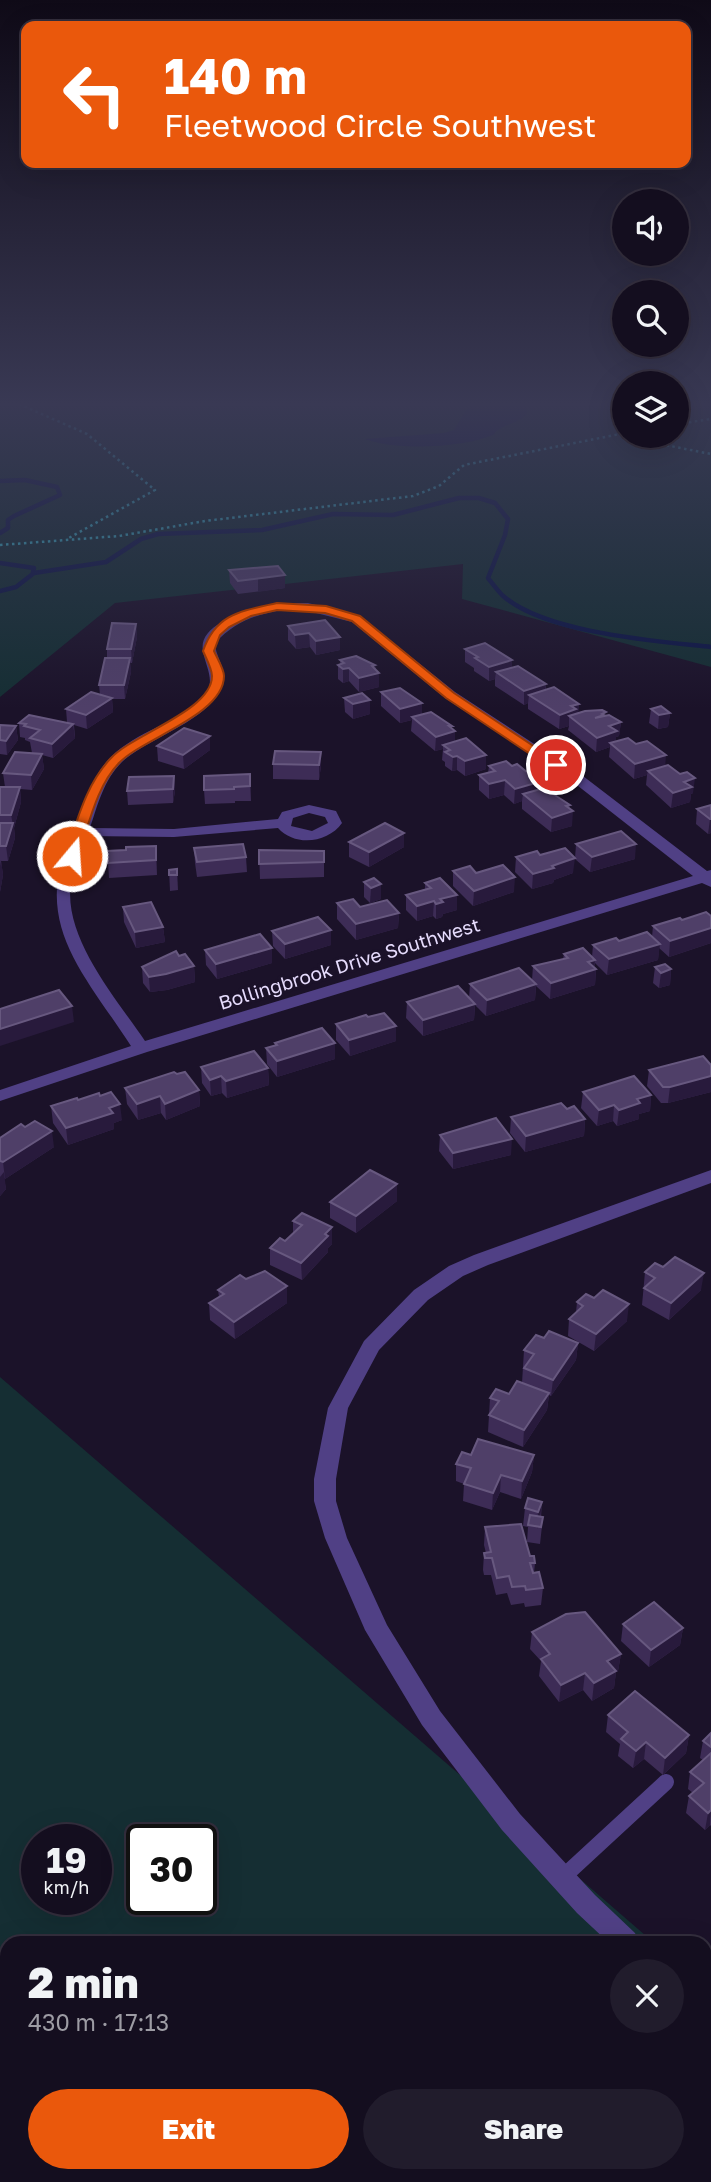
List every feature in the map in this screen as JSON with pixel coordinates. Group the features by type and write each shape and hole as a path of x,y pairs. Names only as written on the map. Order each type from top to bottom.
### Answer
{"street":[{"path":"141,1048 78,953 66,924 64,880 97,783 116,760 138,742 191,713 214,691 218,675 209,651 215,633 248,613 277,607 308,607 356,619 450,695 578,779 709,878"},
{"path":"79,832 174,833 283,823"},
{"name":"Bollingbrook Drive Southwest","path":"0,1096 141,1048 709,878"},
{"path":"620,1936 511,1822 431,1718 377,1630 336,1538 325,1501 324,1479 338,1408 371,1346 421,1295 456,1271 711,1176"}],"lane":[{"path":"562,1878 666,1782"}],"path":[{"path":"65,540 127,506"},
{"path":"1,545 119,536 205,521 331,506"}],"green space":[{"path":"0,506 711,506 711,667 462,599 463,564 115,603 0,697"},
{"path":"0,1377 646,1936 0,1936"}],"building":[{"path":"278,566 285,575 238,581 229,570"},
{"path":"325,620 340,637 316,641 309,633 295,635 288,626"},
{"path":"112,623 136,624 131,649 107,649"},
{"path":"485,643 512,660 489,667 465,649"},
{"path":"356,656 375,665 372,666 379,673 359,678 349,668 343,669 338,665 344,663 340,660"},
{"path":"105,658 130,658 124,685 99,685"},
{"path":"518,666 546,684 524,691 496,672"},
{"path":"554,687 579,704 571,706 576,709 560,715 529,695"},
{"path":"400,688 422,703 400,709 381,692"},
{"path":"91,692 112,698 86,715 66,709"},
{"path":"362,693 370,700 353,704 344,698"},
{"path":"661,706 670,713 659,715 651,709"},
{"path":"585,711 606,712 602,714 604,715 595,718 609,715 621,722 609,726 617,731 597,738 569,716"},
{"path":"431,712 455,731 436,737 412,717"},
{"path":"29,715 73,724 52,744 30,738 40,730 19,723"},
{"path":"0,725 16,726 6,741 0,740"},
{"path":"184,728 210,736 183,755 157,746"},
{"path":"466,738 486,755 465,761 445,752 450,750 443,745"},
{"path":"628,738 636,744 647,741 666,755 635,764 610,743"},
{"path":"275,751 321,752 319,765 273,764"},
{"path":"15,752 42,754 31,775 3,773"},
{"path":"506,761 512,766 517,764 539,782 515,789 505,780 489,784 479,775 495,771 489,766"},
{"path":"668,765 680,774 687,772 695,778 684,782 692,787 673,793 648,771"},
{"path":"250,774 250,786 204,790 204,776"},
{"path":"174,776 173,789 127,791 129,777"},
{"path":"0,787 20,787 11,815 0,815"},
{"path":"544,788 570,805 566,806 573,811 552,818 523,794"},
{"path":"711,805 711,819 697,809"},
{"path":"0,823 13,823 6,846 0,846"},
{"path":"385,823 404,833 369,852 349,842"},
{"path":"621,831 636,844 592,857 576,844"},
{"path":"243,844 246,857 197,862 194,848"},
{"path":"156,846 156,860 108,863 107,851"},
{"path":"565,848 575,858 533,874 516,857 537,851 540,855"},
{"path":"259,850 324,851 324,862 259,864"},
{"path":"503,865 515,877 474,891 453,871 470,866 476,873"},
{"path":"177,869 177,875 169,875 169,870"},
{"path":"374,878 381,884 371,888 364,882"},
{"path":"440,878 457,895 440,899 443,902 436,904 434,901 417,906 406,895 431,888 425,883"},
{"path":"353,899 360,907 387,900 399,913 356,924 337,903"},
{"path":"151,902 163,927 135,932 123,907"},
{"path":"706,912 711,916 711,928 670,941 653,926 680,918 682,920"},
{"path":"318,917 331,930 285,944 272,931"},
{"path":"647,932 660,944 609,959 593,945 616,938 619,941"},
{"path":"260,934 272,948 216,964 205,950"},
{"path":"583,948 595,960 588,962 596,969 551,983 533,966 568,958 564,954"},
{"path":"176,951 179,956 185,954 194,966 149,977 142,967"},
{"path":"665,964 671,969 661,973 655,967"},
{"path":"519,968 536,984 487,1000 470,984"},
{"path":"458,986 475,1004 423,1020 407,1002"},
{"path":"59,990 72,1006 0,1029 0,1009"},
{"path":"384,1013 396,1026 349,1040 336,1024 366,1015 368,1017"},
{"path":"322,1028 335,1043 277,1061 266,1048 277,1045 275,1043"},
{"path":"254,1051 268,1068 226,1081 221,1076 210,1080 201,1067"},
{"path":"703,1056 711,1065 711,1076 670,1087 663,1087 649,1070"},
{"path":"174,1072 185,1072 199,1090 165,1104 160,1096 137,1104 125,1088"},
{"path":"634,1076 651,1095 637,1099 640,1103 619,1110 614,1105 599,1110 583,1092"},
{"path":"111,1092 120,1104 109,1108 113,1113 66,1128 51,1106 77,1098 78,1100"},
{"path":"561,1103 567,1109 574,1106 585,1119 526,1136 511,1117"},
{"path":"496,1118 512,1139 453,1153 440,1135"},
{"path":"35,1121 52,1131 3,1162 0,1161 0,1138 21,1124 25,1127"},
{"path":"370,1170 397,1184 356,1216 330,1202"},
{"path":"302,1213 332,1227 325,1234 328,1236 301,1263 270,1248 280,1238 285,1241 302,1225 293,1221"},
{"path":"675,1257 704,1273 671,1303 644,1288 655,1278 645,1272 655,1263 663,1267"},
{"path":"265,1271 287,1286 234,1322 209,1303 224,1294 218,1290 240,1275 246,1279"},
{"path":"603,1290 629,1304 596,1334 569,1319 583,1306 577,1302 586,1294 594,1298"},
{"path":"549,1331 578,1343 553,1380 524,1368 534,1354 524,1350 536,1335 544,1338"},
{"path":"517,1381 549,1393 524,1430 489,1415 499,1401 490,1398 496,1389 509,1394"},
{"path":"478,1439 534,1455 522,1481 501,1475 493,1493 464,1484 471,1468 456,1464 462,1452 471,1455"},
{"path":"528,1498 542,1502 538,1512 525,1508"},
{"path":"530,1515 543,1517 541,1527 528,1525"},
{"path":"521,1524 530,1556 534,1556 535,1563 530,1563 533,1573 539,1572 543,1588 526,1590 525,1586 512,1587 509,1576 497,1578 492,1558 485,1558 484,1553 491,1552 485,1527"},
{"path":"654,1602 683,1628 651,1650 623,1624"},
{"path":"585,1612 621,1654 607,1661 616,1671 594,1683 585,1673 561,1685 541,1659 550,1654 532,1632 566,1614"},
{"path":"635,1691 689,1735 665,1758 646,1742 636,1751 621,1739 628,1732 608,1715"},
{"path":"711,1733 711,1747 703,1741"},
{"path":"711,1753 711,1810 708,1813 689,1796 704,1783 690,1772"}],"waterway":[{"path":"0,533 8,528 8,520 36,506"},
{"path":"0,591 16,587 34,573 106,562 141,539 158,534 262,530 333,514 393,515 429,506"},
{"path":"497,506 508,519 505,535 488,578 502,595 521,608 572,627 601,633 711,647"},
{"path":"0,563 34,568 33,572"}],"route":[{"path":"72,856 97,783 116,760 138,742 191,713 206,702 214,691 218,675 209,651 209,642 215,633 248,613 277,607 308,607 356,619 450,695 556,765"}]}
